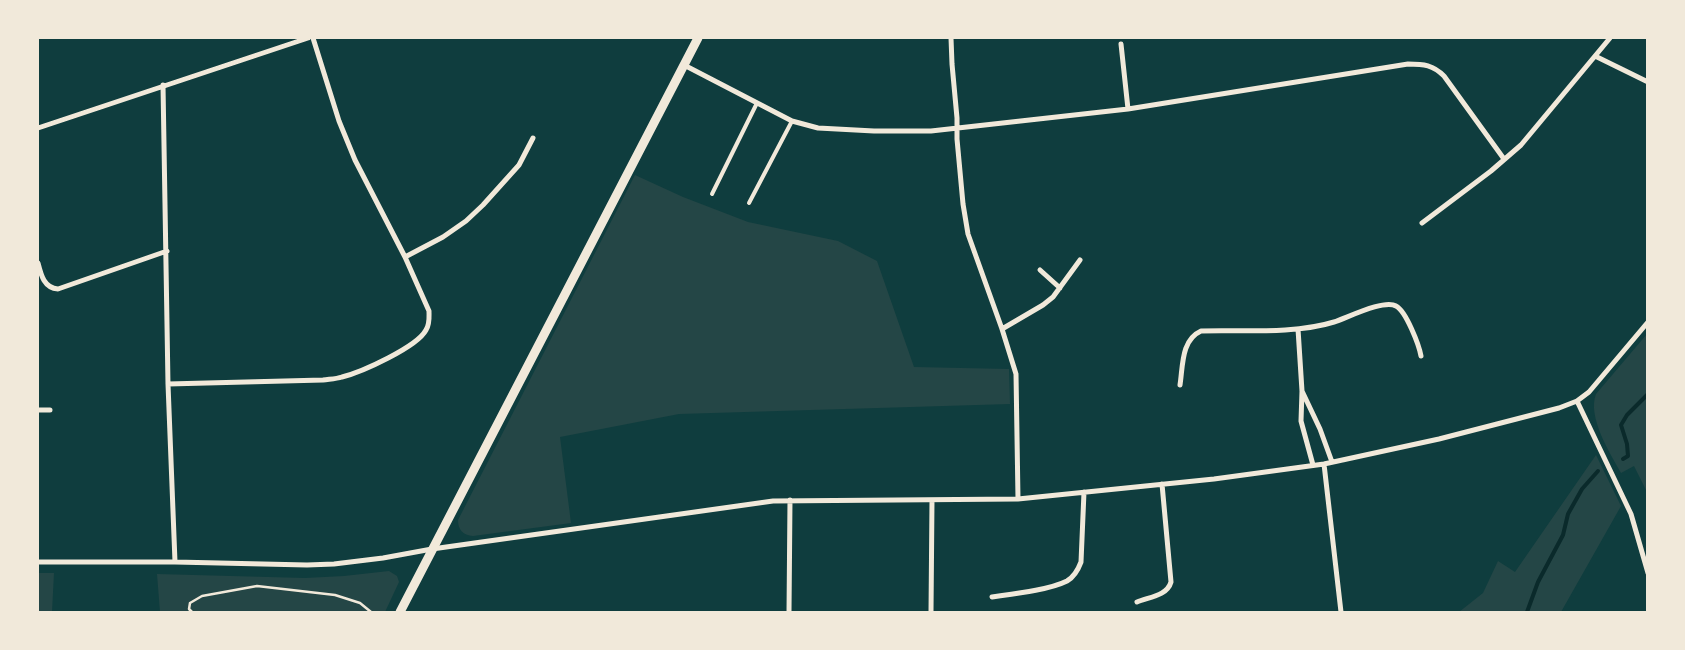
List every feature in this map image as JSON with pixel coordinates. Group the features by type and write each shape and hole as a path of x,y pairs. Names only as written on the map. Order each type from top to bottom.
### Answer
{"street":[{"path":"38,128 308,38"},
{"path":"168,384 340,378 410,346 427,330 428,311 406,257 355,160 339,121 313,38"},
{"path":"400,612 698,38"},
{"path":"951,38 963,204 968,234 1016,374 1018,499"},
{"path":"1422,223 1521,145 1610,38"},
{"path":"1121,44 1128,109"},
{"path":"1595,56 1648,82"},
{"path":"684,66 792,121 818,128 865,131 931,131 1128,109 1408,64 1423,64 1431,66 1444,76 1504,160"},
{"path":"163,85 168,384 175,562"},
{"path":"406,257 443,237 483,205 519,165 533,138"},
{"path":"38,263 44,282 51,288 58,289 167,251"},
{"path":"1002,329 1043,305 1060,288 1080,260"},
{"path":"1040,270 1060,288"},
{"path":"1180,385 1187,344 1195,334 1201,331 1298,329 1321,326 1385,304 1395,305 1403,313 1420,348 1421,356"},
{"path":"38,562 334,564 790,500 1018,499 1324,464 1439,439 1550,411 1577,401 1589,392 1648,322"},
{"path":"1298,329 1302,391 1301,421 1313,465"},
{"path":"1302,391 1320,429 1332,462"},
{"path":"1577,401 1631,514 1648,573"},
{"path":"38,410 50,410"},
{"path":"1324,464 1341,612"},
{"path":"1137,602 1164,592 1169,588 1171,582 1162,484"},
{"path":"992,597 1035,590 1066,581 1078,571 1081,562 1084,492"},
{"path":"789,612 790,500"},
{"path":"931,612 932,500"}],"lane":[{"path":"712,194 757,103"},
{"path":"749,203 792,121"}],"path":[{"path":"192,612 189,609 190,603 202,596 257,586 335,595 360,603 371,612"}],"shaded area":[{"path":"635,175 683,197 748,222 838,241 877,261 914,367 1009,369 1010,404 679,414 560,437 571,523 473,536 464,533 459,527 458,520"},
{"path":"1647,334 1648,489 1646,490 1634,466 1621,473 1601,435 1597,424 1594,403 1596,394"},
{"path":"1596,455 1621,506 1561,612 1459,612 1483,593 1498,561 1515,572"},
{"path":"389,571 397,576 399,582 385,612 160,612 157,574 305,578"},
{"path":"38,573 54,573 52,612 38,612"}],"waterway":[{"path":"1623,459 1628,456 1627,444 1621,425 1627,415 1648,394"},
{"path":"1527,612 1538,582 1563,535 1568,514 1582,489 1598,471"}]}
